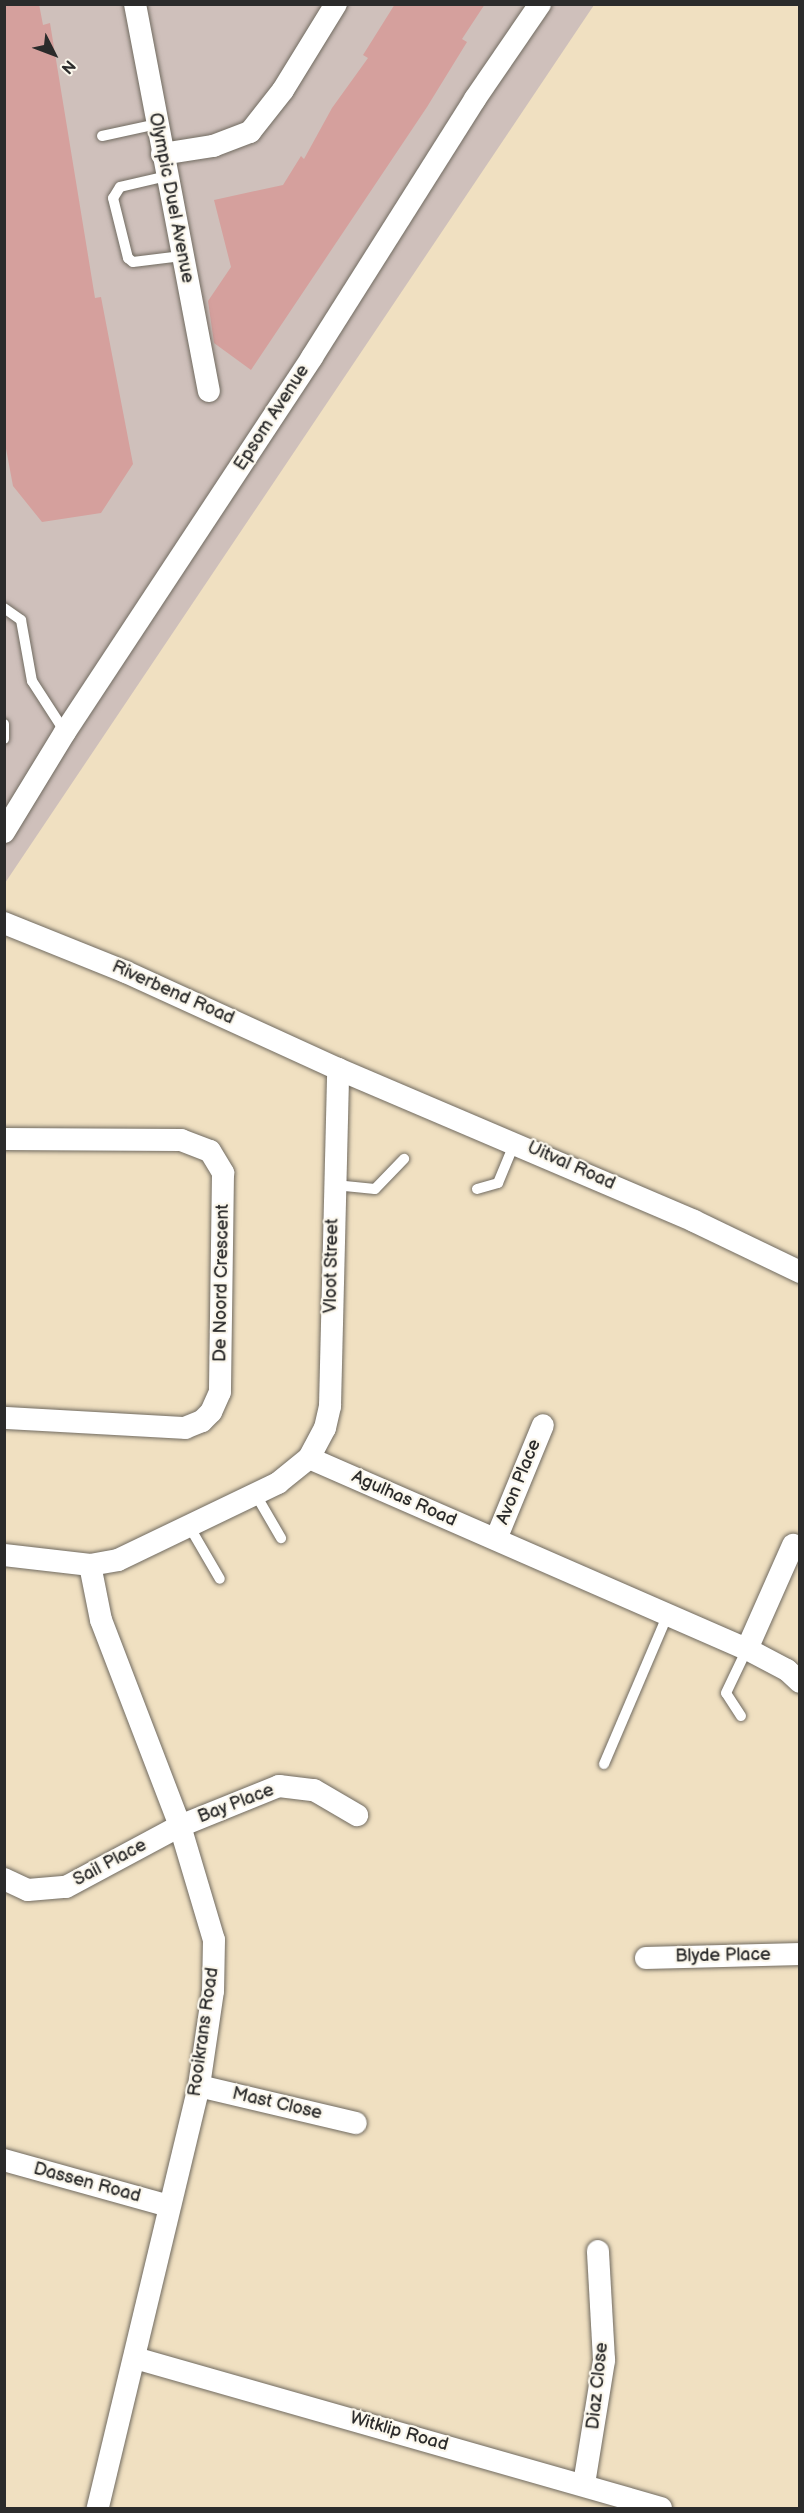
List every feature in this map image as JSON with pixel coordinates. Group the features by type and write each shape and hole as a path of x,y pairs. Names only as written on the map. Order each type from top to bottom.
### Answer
{"street":[{"name":"Olympic Duel Avenue","path":"135,4 209,391"},
{"path":"164,165 250,132 283,90 336,4"},
{"name":"Epsom Avenue","path":"4,832 65,732 312,357 475,99 540,4"},
{"name":"Riverbend Road","path":"4,923 137,976 338,1069"},
{"name":"Uitval Road","path":"338,1069 515,1142 694,1221 800,1272"},
{"name":"Vloot Street","path":"309,1458 325,1428 330,1406 338,1069"},
{"name":"De Noord Crescent","path":"4,1139 182,1140 210,1151 223,1173 220,1392 212,1412 202,1421 184,1428 4,1418"},
{"name":"Avon Place","path":"496,1539 543,1425"},
{"path":"4,1555 90,1565 118,1560 256,1495 309,1458"},
{"name":"Agulhas Road","path":"309,1458 747,1648 787,1670 800,1682"},
{"path":"747,1648 794,1545"},
{"name":"Rooikrans Road","path":"90,1565 101,1620 120,1676 180,1826 214,1940 213,1991 199,2086 98,2508"},
{"name":"Bay Place","path":"180,1826 279,1786 314,1790 357,1815"},
{"name":"Sail Place","path":"4,1879 28,1890 66,1887 180,1826"},
{"name":"Blyde Place","path":"646,1958 800,1954"},
{"name":"Mast Close","path":"199,2086 356,2123"},
{"name":"Dassen Road","path":"4,2160 169,2206"},
{"name":"Diaz Close","path":"584,2484 604,2360 598,2251"},
{"name":"Witklip Road","path":"135,2358 662,2508"}],"lane":[{"path":"102,136 157,124"},
{"path":"164,165 120,187 113,198 133,262 182,256"},
{"path":"4,608 21,620 32,681 65,732"},
{"path":"4,724 4,739"},
{"path":"477,1189 498,1183 515,1142"},
{"path":"334,1185 375,1189 404,1159"},
{"path":"256,1495 281,1538"},
{"path":"189,1526 220,1579"},
{"path":"604,1764 668,1614"},
{"path":"741,1716 726,1693 747,1648"}],"shaded area":[{"path":"5,5 594,5 5,883"}],"building":[{"path":"4,4 39,4 43,25 50,23 95,298 101,297 133,464 101,513 42,522 13,486 4,438"},
{"path":"395,4 485,4 462,39 467,42 427,107 251,370 214,343 208,301 231,267 214,200 283,185 301,156 304,159 332,108 368,58 363,55"}]}
